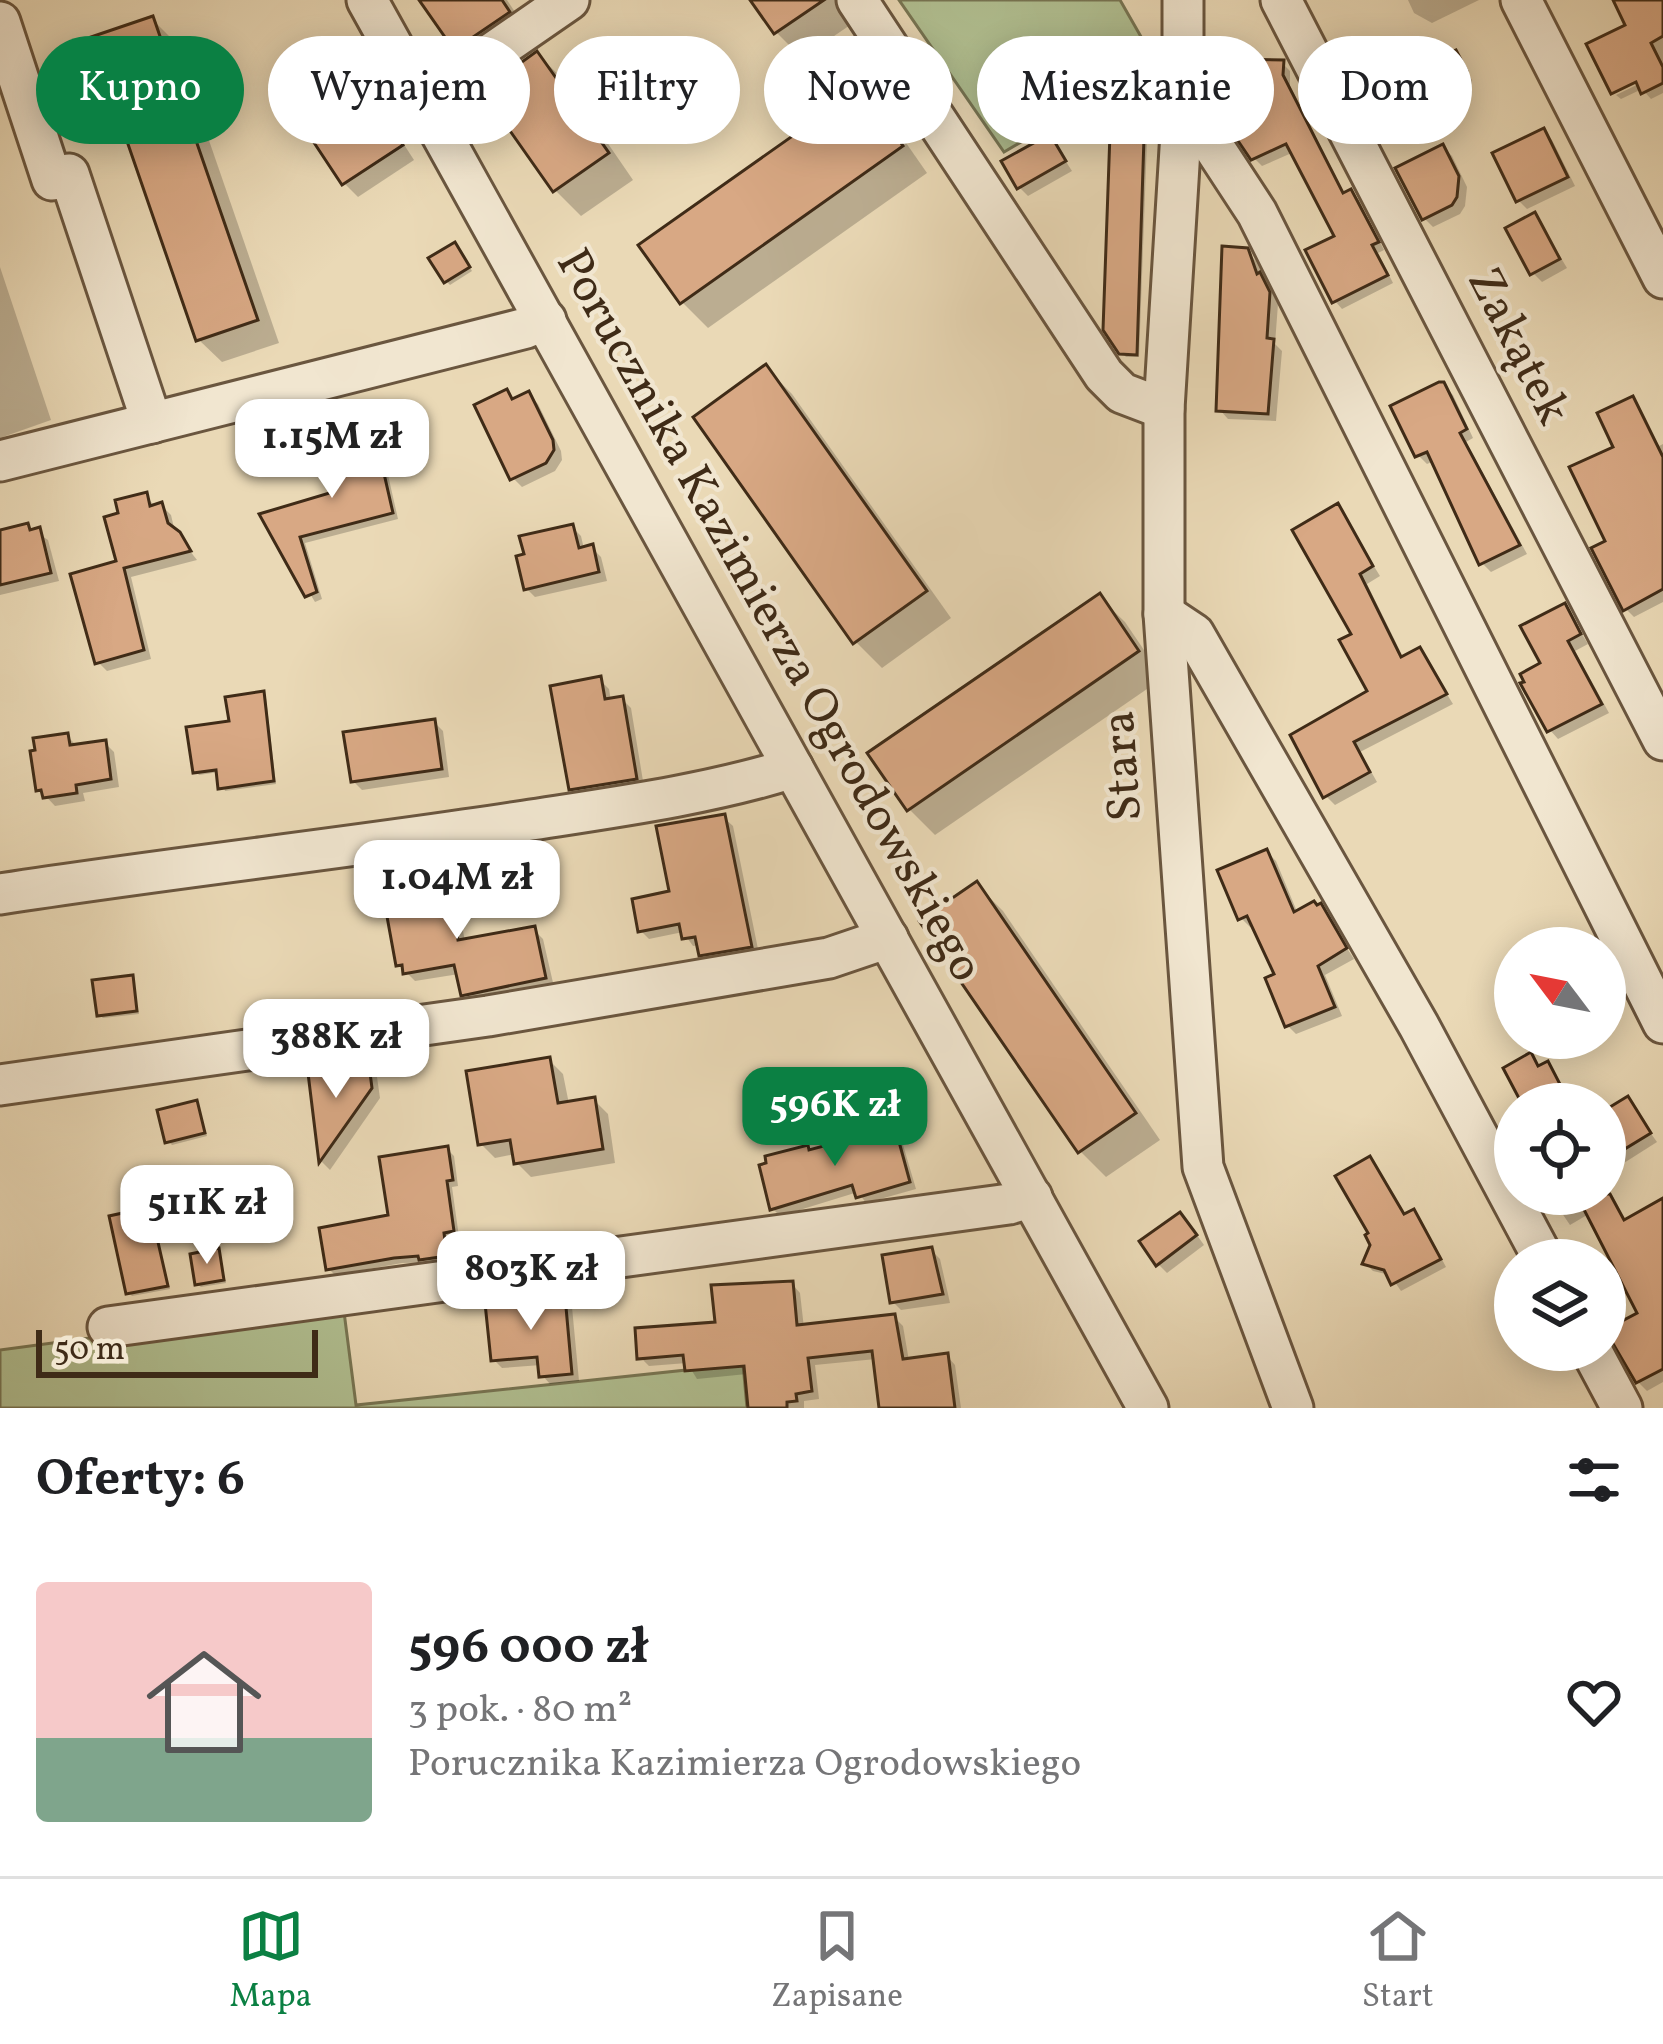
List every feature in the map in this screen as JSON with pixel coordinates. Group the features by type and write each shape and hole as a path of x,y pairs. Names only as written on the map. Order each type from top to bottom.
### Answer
{"street":[{"name":"Porucznika Kazimierza Ogrodowskiego","path":"367,0 388,36"},
{"path":"517,36 569,0"},
{"path":"856,0 1104,375 1122,394 1163,409"},
{"name":"Stara","path":"1183,0 1183,36"},
{"name":"Zakątek","path":"1281,0 1663,740"},
{"path":"1520,0 1663,278"},
{"path":"0,22 52,180 70,174 152,423"},
{"name":"Porucznika Kazimierza Ogrodowskiego","path":"448,144 1148,1408"},
{"name":"Stara","path":"1181,144 1163,409 1164,614 1203,1167 1293,1408"},
{"path":"1212,144 1257,213 1663,1023"},
{"path":"0,461 546,320"},
{"path":"1164,614 1194,634 1419,1026 1533,1239"},
{"path":"0,894 325,852 644,802 794,768"},
{"path":"0,1085 488,1016 829,958 888,938"},
{"path":"108,1328 1032,1197"},
{"path":"1603,1371 1622,1408"}],"green space":[{"path":"899,0 1120,0 1141,36 977,36 977,113 953,78 953,36 924,36"},
{"path":"343,1304 356,1405 743,1364 747,1408 0,1408 0,1350"}],"building":[{"path":"419,0 502,0 510,12 475,36 444,36"},
{"path":"750,0 824,0 774,34"},
{"path":"1613,0 1663,0 1663,36 1651,43 1663,67 1663,83 1641,94 1636,82 1611,94 1586,44 1625,25"},
{"path":"153,16 160,36 94,36"},
{"path":"537,51 554,75 554,144 603,144 609,153 553,192 519,144 530,144 530,56"},
{"path":"1274,60 1284,60 1283,75 1298,104 1298,144 1318,144 1343,193 1351,189 1379,242 1372,245 1388,275 1332,303 1305,250 1334,236 1286,144 1251,160 1240,144 1274,144"},
{"path":"1544,128 1568,177 1516,202 1492,153"},
{"path":"128,144 197,144 258,320 196,341"},
{"path":"315,144 402,144 403,145 342,185"},
{"path":"781,144 903,146 680,304 638,245"},
{"path":"1032,144 1056,144 1066,161 1017,189 1001,161"},
{"path":"1110,144 1144,144 1137,355 1119,354 1103,330"},
{"path":"1443,144 1459,176 1457,197 1452,205 1422,220 1395,168"},
{"path":"1535,212 1560,259 1530,275 1505,228"},
{"path":"455,242 470,267 444,283 428,258"},
{"path":"1222,246 1248,248 1270,292 1267,338 1274,339 1268,414 1216,411"},
{"path":"766,364 927,591 853,644 693,417"},
{"path":"1444,382 1467,429 1460,433 1520,545 1479,565 1427,452 1415,457 1390,406"},
{"path":"507,389 512,399 529,391 554,450 546,463 510,480 474,405"},
{"path":"1633,396 1663,457 1663,589 1623,611 1591,548 1605,541 1569,467 1613,447 1597,413"},
{"path":"355,429 358,439 375,434 393,513 300,537 317,592 305,597 259,514 333,492 319,438"},
{"path":"147,492 150,506 162,502 168,523 191,551 124,568 144,650 95,664 70,574 116,561 104,517 118,513 115,500"},
{"path":"1338,503 1373,566 1360,574 1401,657 1420,647 1447,694 1354,742 1370,772 1323,798 1290,735 1367,691 1339,640 1351,634 1292,530"},
{"path":"28,523 30,530 40,527 51,573 0,585 0,530"},
{"path":"573,524 579,548 593,544 599,572 524,590 516,556 524,554 519,536"},
{"path":"1100,593 1139,651 907,811 867,753"},
{"path":"1565,603 1581,634 1568,641 1602,704 1547,732 1520,683 1524,682 1520,674 1540,663 1520,626"},
{"path":"601,676 605,699 623,696 637,779 569,790 550,686"},
{"path":"264,691 274,781 218,789 216,770 193,773 186,727 229,721 225,697"},
{"path":"435,719 442,769 351,782 343,732"},
{"path":"68,733 70,745 106,740 111,779 76,785 77,793 43,798 41,790 36,791 30,751 35,750 33,738"},
{"path":"725,814 752,947 699,956 695,937 682,939 679,924 638,932 632,899 669,891 656,826"},
{"path":"1267,849 1294,912 1314,901 1321,903 1347,948 1318,966 1335,1007 1285,1027 1265,978 1274,974 1247,916 1238,920 1217,870"},
{"path":"448,879 458,940 535,926 546,978 461,996 454,965 403,974 402,965 396,966 382,889"},
{"path":"977,881 1136,1113 1078,1153 919,921"},
{"path":"133,975 137,1011 97,1016 92,980"},
{"path":"550,1057 558,1103 595,1097 603,1149 514,1164 510,1140 478,1145 466,1071"},
{"path":"1519,1059 1534,1059 1538,1066 1548,1061 1559,1083 1511,1083 1503,1068"},
{"path":"369,1065 372,1088 319,1163 308,1073"},
{"path":"1626,1097 1651,1133 1626,1148"},
{"path":"197,1100 205,1133 165,1143 157,1110"},
{"path":"895,1127 910,1182 856,1198 852,1185 770,1210 759,1165 766,1163 765,1156 808,1145 809,1150"},
{"path":"448,1146 454,1231 444,1233 447,1256 394,1258 326,1270 319,1228 388,1215 379,1157"},
{"path":"1370,1156 1404,1214 1414,1209 1441,1259 1391,1285 1384,1270 1362,1264 1370,1245 1368,1233 1335,1176"},
{"path":"1663,1198 1663,1369 1636,1383 1626,1366 1626,1319 1637,1313 1626,1292 1626,1239 1599,1239 1587,1215 1621,1215 1624,1220"},
{"path":"150,1207 168,1286 126,1294 109,1216"},
{"path":"1180,1212 1197,1235 1156,1266 1139,1241"},
{"path":"932,1247 943,1294 890,1303 882,1255"},
{"path":"219,1248 224,1280 195,1285 190,1254"},
{"path":"793,1281 797,1325 895,1314 903,1359 948,1353 955,1408 879,1408 872,1351 808,1358 812,1391 796,1394 797,1401 787,1402 787,1408 748,1408 744,1366 685,1371 683,1355 637,1359 635,1328 715,1322 711,1285"},
{"path":"565,1296 572,1374 539,1377 537,1357 491,1361 485,1303"}]}
